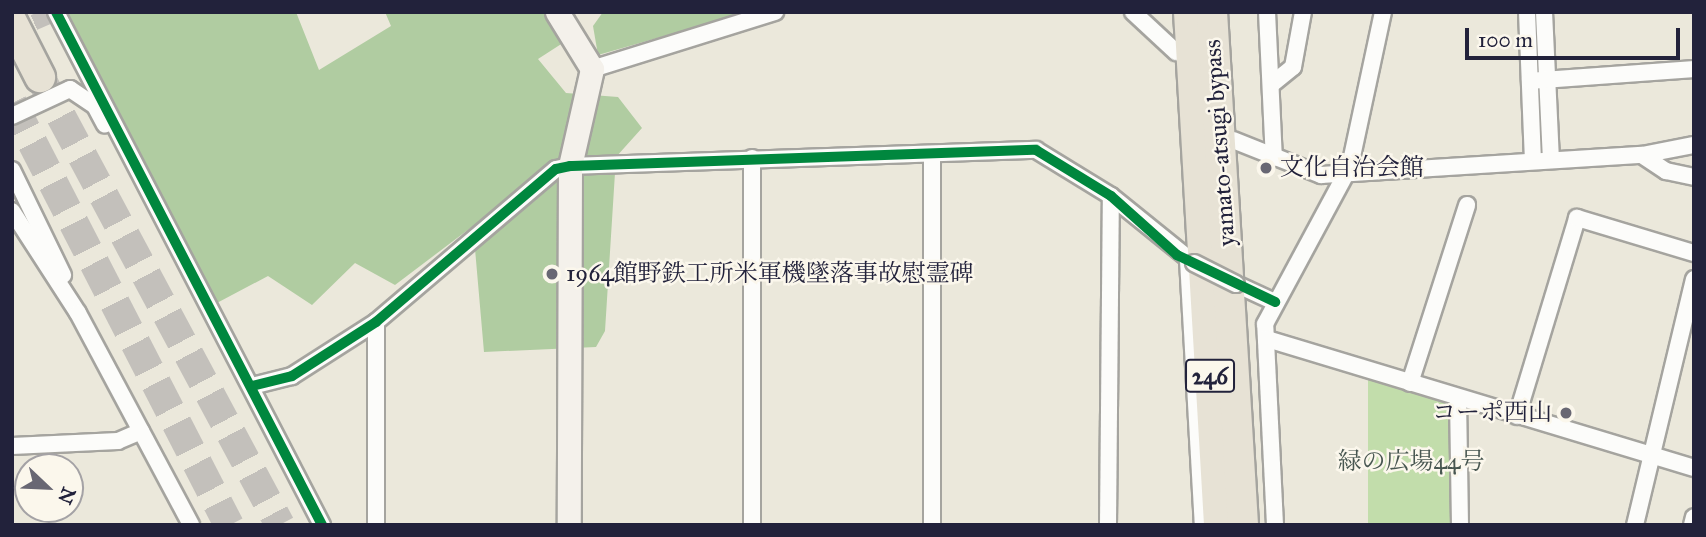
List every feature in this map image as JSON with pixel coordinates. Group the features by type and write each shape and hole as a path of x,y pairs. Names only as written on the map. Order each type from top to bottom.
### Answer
{"highway":[{"path":"1174,12 1191,262"},
{"name":"yamato-atsugi bypass","path":"1189,12 1219,525"},
{"name":"yamato-atsugi bypass","path":"1212,12 1243,525"},
{"path":"1224,12 1239,285"},
{"path":"12,22 40,77"}],"street":[{"path":"56,12 322,525"},
{"path":"557,12 592,68 570,166 569,525"},
{"path":"592,68 775,12"},
{"path":"1133,12 1176,52"},
{"path":"1267,12 1274,158"},
{"path":"1272,84 1293,67 1303,12"},
{"path":"1275,525 1265,324 1344,175 1383,12"},
{"path":"1527,12 1533,160"},
{"path":"1544,12 1550,158"},
{"path":"1530,81 1694,69"},
{"path":"12,116 53,92 84,95 152,200"},
{"path":"1233,139 1321,175 1550,158 1642,155 1694,145"},
{"path":"252,386 292,376 376,322 556,169 570,166 1036,150 1111,196 1191,262 1275,302"},
{"path":"932,154 932,525"},
{"path":"1642,155 1665,171 1694,177"},
{"path":"751,158 752,525"},
{"path":"12,170 63,269 63,289"},
{"path":"1108,525 1111,196"},
{"path":"1410,383 1467,205"},
{"path":"12,211 63,289 191,525"},
{"path":"1517,416 1577,218 1694,254"},
{"path":"1191,262 1203,525"},
{"path":"1635,525 1694,279"},
{"path":"1239,285 1257,525"},
{"path":"376,322 376,525"},
{"path":"1267,339 1694,468"},
{"path":"1458,398 1460,525"},
{"path":"12,446 118,441 141,431"},
{"path":"1692,525 1694,517"}],"green space":[{"path":"67,12 296,12 319,70 391,26 385,12 547,12 569,39 538,59 566,93 618,97 642,128 616,157 605,331 596,347 484,352 473,226 395,285 355,263 312,305 268,276 215,304"},
{"path":"603,12 748,12 598,55 593,26"},
{"name":"緑の広場44号","path":"1368,372 1455,398 1455,525 1368,525"}],"tunnel":[{"path":"12,32 58,12"},
{"path":"40,77 280,525"},
{"path":"12,103 229,525"}],"cycle path":[{"path":"56,12 322,525"},
{"path":"252,386 292,376 376,322 556,169 570,166 1036,150 1111,196 1177,255 1275,302"}],"place":[{"name":"文化自治会館","path":"1266,168"},
{"name":"1964館野鉄工所米軍機墜落事故慰霊碑","path":"552,274"},
{"name":"コーポ西山","path":"1566,413"}]}
